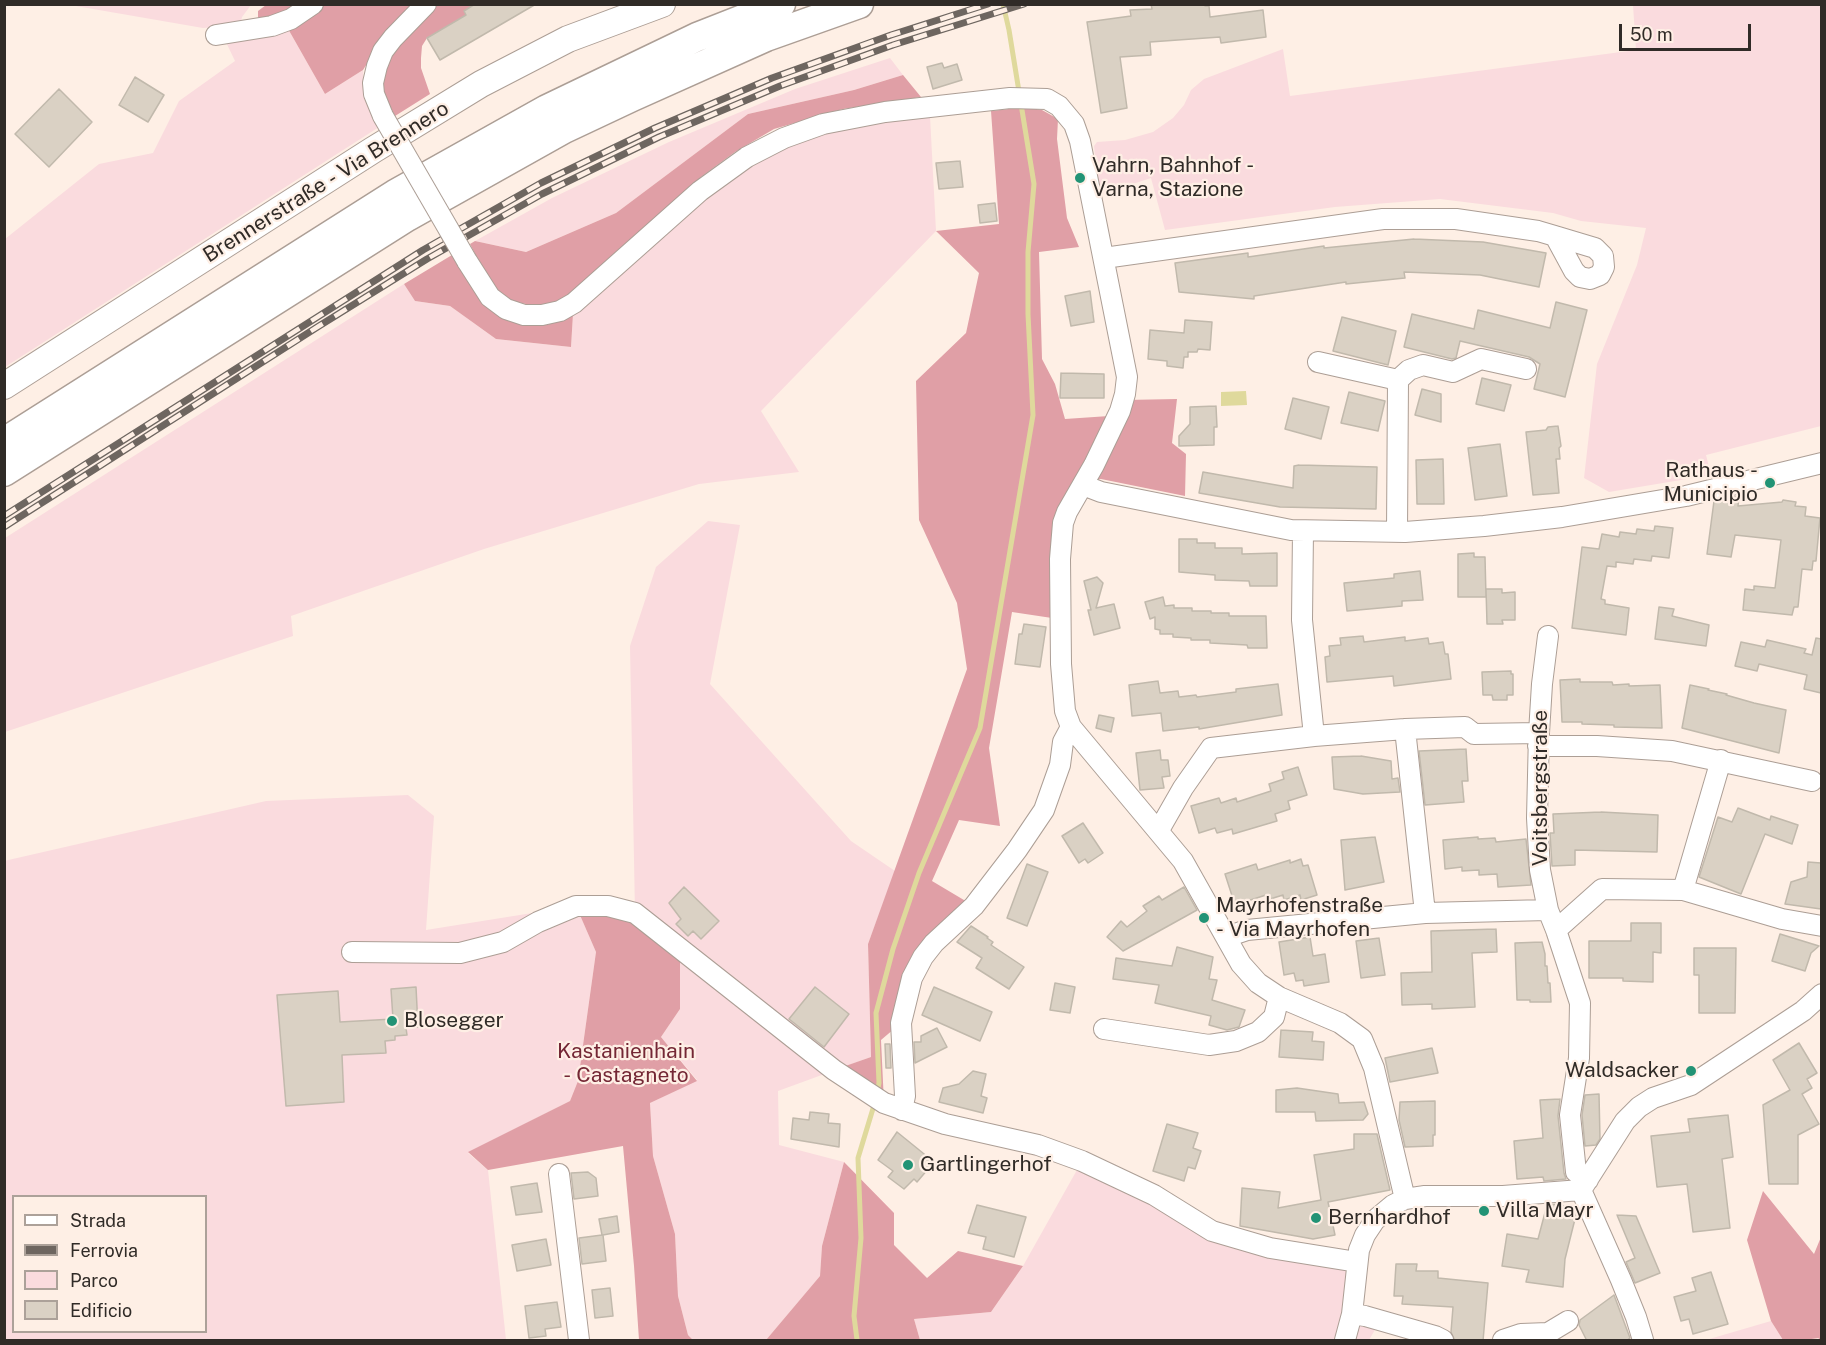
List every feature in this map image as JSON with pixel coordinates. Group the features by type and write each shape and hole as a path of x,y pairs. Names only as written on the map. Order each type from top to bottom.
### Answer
{"highway":[{"path":"4,442 395,194 557,104 697,37 781,4"},
{"path":"4,472 407,217 564,129 766,37 860,4"}],"main road":[{"name":"Brennerstraße - Via Brennero","path":"4,386 373,150 481,84 568,39 662,4"}],"street":[{"path":"216,34 273,26 291,19 313,4"},
{"path":"426,4 383,51 376,66 374,94 383,116 490,297 506,309 524,315 542,315 560,311 582,296 700,191 747,158 784,138 823,124 854,117 1031,97 1047,99 1059,106 1074,124 1084,158 1104,258 1126,385 1119,411 1094,465 1066,512 1063,523 1060,559 1063,694 1071,727 1160,830 1183,861 1241,964 1258,982 1279,997 1340,1023 1362,1039 1374,1068 1405,1199"},
{"path":"1104,258 1383,219 1456,219 1538,231 1555,236"},
{"path":"1397,532 1398,380 1409,370 1423,365 1453,372 1481,359 1526,369"},
{"path":"1318,362 1398,380"},
{"path":"1083,485 1101,492 1291,530 1397,532 1484,526 1562,517 1686,495 1821,463"},
{"path":"1303,531 1302,620 1314,736"},
{"name":"Voitsbergstraße","path":"1548,636 1538,739 1537,818 1540,870 1548,910 1557,930 1580,1004 1579,1058 1570,1115 1576,1172 1584,1185"},
{"path":"893,1106 905,1095 901,1023 912,978 923,957 934,943 974,906 1044,810 1060,765 1063,742 1071,727"},
{"path":"1160,830 1193,772 1210,748 1314,736 1405,729 1465,727 1474,734 1672,751 1812,780"},
{"path":"1405,729 1425,913"},
{"path":"1683,890 1721,760"},
{"path":"1557,930 1602,889 1683,890 1782,919 1821,926"},
{"path":"352,952 460,953 504,942 538,922 576,906 608,906 635,913 834,1070 867,1093 893,1106 945,1124 1038,1145 1082,1161 1154,1195 1212,1230 1270,1248 1357,1262"},
{"path":"1226,937 1246,930 1425,913 1548,910"},
{"path":"1345,1341 1352,1314 1357,1262 1365,1235 1375,1220 1393,1205 1405,1199 1425,1196 1503,1196 1584,1185 1625,1121 1639,1107 1653,1098 1691,1085 1803,1011 1821,994"},
{"path":"1104,1029 1209,1045 1236,1041 1258,1032 1274,1017 1279,997"},
{"path":"559,1174 579,1341"},
{"path":"1584,1185 1636,1317 1643,1341"},
{"path":"1352,1314 1435,1336 1443,1341"},
{"path":"1503,1341 1521,1334 1548,1333 1568,1321"}],"green space":[{"path":"70,5 251,5 242,17 240,25 203,28"},
{"path":"266,5 411,5 389,29 363,70 325,94 287,27 260,21 258,11"},
{"path":"433,5 475,5 464,11 466,15 427,38 422,46 421,68 430,94 395,116 384,94 383,85 389,57"},
{"path":"1633,5 1821,5 1821,426 1706,455 1711,475 1609,492 1584,478 1597,364 1637,265 1646,228 1581,221 1553,213 1440,199 1335,207 1165,230 1151,178 1099,195 1094,146 1097,142 1125,140 1153,132 1173,118 1184,105 1191,90 1204,79 1283,49 1290,96 1636,50"},
{"path":"287,27 325,94 363,70 364,99 379,127 5,367 5,239 99,164 153,153 179,101 235,61 224,38"},
{"path":"890,58 903,75 854,90 748,114 616,213 526,252 475,241 552,198 669,142 795,89"},
{"path":"903,75 921,97 843,109 774,129 735,152 701,177 564,299 544,305 530,305 509,300 491,285 470,244 475,241 526,252 616,213 748,114 854,90"},
{"path":"1026,107 1042,110 1058,119 1057,139 1067,218 1079,247 1039,252 1042,359 1055,384 1065,419 1109,416 1125,400 1177,399 1172,443 1186,454 1185,496 1101,479 1084,481 1066,495 1052,618 1012,612 989,748 1000,826 959,820 932,881 974,906 934,943 901,1023 881,1040 884,1103 834,1070 871,1057 868,944 967,669 957,603 919,520 916,381 966,333 979,273 936,231 999,224 991,111"},
{"path":"930,116 936,231 761,411 799,472 699,484 484,549 291,616 293,636 5,732 5,538 404,284 415,301 450,306 496,339 571,347 573,314 590,303 726,179 780,148 844,127"},
{"path":"452,255 530,324 547,325 573,314 571,347 496,339 450,306 415,301 404,284"},
{"path":"708,521 740,525 710,684 851,841 895,871 868,944 871,1057 778,1091 779,1145 844,1162 822,1246 820,1276 766,1340 693,1340 688,1335 678,1296 675,1234 653,1156 650,1103 697,1080 661,1037 680,1009 635,913 630,646 656,567"},
{"path":"408,795 434,816 426,930 576,906 596,952 578,1081 570,1101 468,1153 488,1170 506,1340 5,1340 4,861 266,801"},
{"name":"Kastanienhain - Castagneto","path":"576,906 608,906 680,949 680,1009 661,1037 697,1081 650,1103 653,1156 675,1234 678,1296 688,1335 693,1340 639,1340 623,1146 488,1170 468,1152 570,1101 578,1081 596,952"},
{"path":"1082,1161 1212,1231 1357,1262 1352,1314 1376,1328 1369,1340 920,1340 914,1319 991,1312 1023,1266"},
{"path":"844,1162 894,1213 894,1245 927,1278 958,1251 1023,1266 991,1312 914,1319 920,1340 766,1340 820,1276 822,1246"},
{"path":"1763,1191 1814,1254 1821,1237 1821,1340 1818,1340 1819,1338 1783,1340 1771,1321 1747,1240"},
{"path":"1771,1321 1783,1340 1706,1340"}],"shaded area":[{"path":"1246,391 1247,405 1221,406 1221,392"}],"building":[{"path":"475,4 536,4 440,60 427,38 466,15 464,11"},
{"path":"1151,4 1205,4 1209,6 1210,17 1263,10 1266,37 1221,43 1220,37 1150,42 1151,55 1120,57 1127,108 1101,113 1087,22 1131,16 1130,10 1152,9"},
{"path":"942,63 944,68 957,64 962,80 933,89 927,67"},
{"path":"135,77 164,95 148,122 119,105"},
{"path":"59,89 92,122 49,167 15,134"},
{"path":"960,161 963,187 939,189 936,163"},
{"path":"995,203 997,221 980,223 978,205"},
{"path":"1414,239 1483,242 1546,253 1539,287 1480,275 1404,272 1405,278 1346,284 1346,282 1254,296 1254,299 1179,292 1175,263 1248,253 1248,257 1324,246 1324,248"},
{"path":"1090,291 1094,322 1071,326 1065,296"},
{"path":"1556,302 1587,310 1565,397 1534,389 1540,364 1529,357 1460,341 1456,358 1452,359 1404,347 1412,314 1474,329 1478,310 1550,328"},
{"path":"1342,317 1396,331 1388,365 1333,351"},
{"path":"1185,320 1212,322 1210,350 1198,349 1197,352 1188,352 1188,357 1184,357 1183,368 1167,366 1167,361 1148,359 1150,330 1184,333"},
{"path":"1061,373 1104,374 1104,398 1060,398"},
{"path":"1482,378 1511,385 1504,411 1476,404"},
{"path":"1422,389 1441,394 1441,422 1415,415"},
{"path":"1349,392 1385,401 1378,431 1341,423"},
{"path":"1293,398 1329,407 1321,439 1285,429"},
{"path":"1216,406 1217,427 1214,427 1214,445 1179,446 1179,436 1190,424 1190,407"},
{"path":"1558,426 1561,446 1559,448 1560,459 1556,459 1559,493 1533,495 1526,432"},
{"path":"1500,444 1507,496 1475,500 1468,448"},
{"path":"1443,459 1444,504 1417,504 1416,460"},
{"path":"1294,466 1377,467 1376,509 1280,507 1199,493 1203,472 1293,488"},
{"path":"1739,496 1738,506 1782,502 1783,500 1796,502 1795,506 1806,507 1805,516 1820,518 1816,561 1813,561 1812,570 1802,569 1798,607 1794,607 1792,615 1743,610 1745,589 1754,590 1754,586 1775,588 1781,540 1735,535 1731,557 1707,554 1714,501"},
{"path":"1655,526 1673,528 1669,558 1652,556 1651,561 1634,559 1633,564 1616,562 1616,567 1607,566 1601,599 1605,600 1605,604 1629,608 1626,635 1572,628 1582,547 1599,549 1602,534 1619,537 1620,532 1636,534 1637,529 1654,531"},
{"path":"1179,539 1197,539 1197,543 1215,543 1215,548 1242,548 1242,554 1277,553 1277,586 1250,586 1249,581 1215,580 1215,575 1179,572"},
{"path":"1474,553 1474,557 1485,557 1486,597 1458,597 1458,554"},
{"path":"1420,571 1423,600 1402,601 1402,606 1347,611 1344,583 1394,578 1394,574"},
{"path":"1097,577 1103,583 1096,608 1114,604 1120,628 1094,635 1084,581"},
{"path":"1486,589 1502,589 1502,593 1515,592 1515,620 1502,620 1503,624 1487,624"},
{"path":"1163,597 1165,606 1174,605 1174,608 1229,613 1229,616 1266,616 1267,648 1248,648 1247,645 1210,643 1210,640 1191,640 1191,638 1173,637 1173,634 1160,634 1160,630 1155,629 1155,617 1150,619 1145,602"},
{"path":"1659,607 1674,609 1672,616 1709,625 1706,646 1655,639"},
{"path":"1024,624 1046,627 1040,667 1015,664 1019,634 1022,634"},
{"path":"1363,636 1364,642 1405,637 1405,641 1428,638 1429,644 1443,642 1445,654 1448,654 1451,679 1394,686 1393,676 1327,682 1325,657 1330,656 1329,646 1341,645 1340,638"},
{"path":"1816,638 1821,639 1821,693 1804,689 1807,675 1759,664 1757,671 1735,666 1741,642 1765,647 1767,640 1806,649 1804,653 1812,655"},
{"path":"1511,671 1513,695 1507,695 1507,700 1493,700 1492,695 1483,695 1482,672"},
{"path":"1580,679 1580,682 1612,682 1613,685 1660,685 1662,728 1614,727 1614,725 1562,722 1560,680"},
{"path":"1158,681 1160,693 1178,691 1179,697 1236,692 1236,689 1278,684 1282,715 1199,729 1199,727 1163,731 1161,713 1132,716 1129,685"},
{"path":"1690,685 1786,710 1779,753 1682,728"},
{"path":"1099,715 1114,718 1111,732 1096,728"},
{"path":"1466,749 1468,781 1462,781 1464,802 1425,805 1419,751"},
{"path":"1160,750 1161,760 1168,760 1170,776 1162,777 1164,788 1140,790 1136,753"},
{"path":"1361,756 1391,761 1392,779 1398,778 1400,792 1363,794 1334,789 1332,757"},
{"path":"1298,767 1307,795 1288,801 1290,809 1275,814 1277,821 1233,834 1232,829 1217,833 1215,828 1199,833 1191,806 1219,798 1221,803 1236,798 1237,802 1271,791 1269,784 1284,779 1282,772"},
{"path":"1738,808 1770,820 1771,816 1798,825 1792,844 1765,834 1741,894 1699,877 1718,817 1732,822"},
{"path":"1601,812 1658,815 1657,852 1575,850 1575,865 1552,866 1550,833 1554,833 1553,814"},
{"path":"1083,823 1103,853 1088,863 1085,859 1079,863 1062,836"},
{"path":"1375,837 1384,882 1345,890 1341,840"},
{"path":"1478,837 1478,839 1495,838 1496,842 1526,839 1531,885 1498,887 1497,874 1479,875 1479,870 1462,871 1462,867 1445,869 1443,840"},
{"path":"1301,859 1303,866 1308,865 1317,895 1301,900 1300,895 1284,900 1283,895 1267,900 1266,895 1235,905 1225,874 1256,864 1258,870"},
{"path":"1808,862 1821,863 1821,909 1785,904 1791,882 1807,877"},
{"path":"1027,864 1048,872 1027,926 1007,918"},
{"path":"684,887 719,921 701,939 693,931 688,936 676,924 681,919 669,903"},
{"path":"1184,887 1197,910 1123,951 1107,937 1121,921 1127,927 1147,911 1143,906 1159,896 1162,900"},
{"path":"1631,923 1661,923 1661,953 1653,952 1653,982 1623,981 1623,978 1589,978 1589,941 1631,941"},
{"path":"971,926 988,937 993,942 991,945 1024,967 1009,989 976,968 982,958 957,942"},
{"path":"1496,929 1497,952 1472,953 1475,1007 1432,1009 1432,1004 1402,1005 1401,973 1432,972 1431,931"},
{"path":"1780,934 1819,946 1811,953 1805,971 1772,961"},
{"path":"1310,937 1313,956 1325,954 1329,982 1304,986 1303,980 1296,981 1294,973 1284,975 1279,942"},
{"path":"1379,938 1385,975 1361,978 1356,941"},
{"path":"1542,942 1548,983 1550,983 1551,1002 1517,1000 1515,943"},
{"path":"1177,947 1213,957 1209,979 1217,980 1212,1000 1245,1010 1239,1027 1227,1030 1209,1025 1211,1016 1155,1003 1159,985 1113,979 1116,958 1172,966"},
{"path":"1694,948 1736,948 1735,1013 1699,1013 1699,975 1694,975"},
{"path":"1055,983 1075,987 1070,1013 1050,1010"},
{"path":"416,987 418,1027 406,1028 407,1035 395,1036 395,1040 385,1041 386,1053 342,1055 344,1102 286,1106 277,995 338,991 340,1022 393,1019 391,989"},
{"path":"815,987 849,1014 824,1047 789,1019"},
{"path":"934,987 992,1012 980,1041 922,1015"},
{"path":"937,1028 947,1047 915,1063 914,1042 921,1042 921,1036"},
{"path":"1281,1030 1313,1032 1312,1041 1324,1042 1323,1060 1279,1057"},
{"path":"1799,1043 1817,1073 1807,1079 1812,1088 1802,1094 1819,1124 1798,1135 1798,1184 1769,1184 1763,1105 1790,1090 1773,1060"},
{"path":"885,1044 890,1044 891,1068 886,1068"},
{"path":"1432,1048 1438,1073 1390,1082 1385,1058"},
{"path":"973,1071 986,1074 981,1096 987,1098 983,1113 939,1102 943,1088 959,1084"},
{"path":"1297,1088 1338,1094 1339,1103 1364,1102 1368,1114 1363,1120 1316,1121 1315,1112 1276,1112 1276,1090"},
{"path":"1599,1094 1600,1139 1596,1145 1585,1146 1582,1115 1585,1095"},
{"path":"1560,1099 1558,1116 1566,1179 1544,1181 1543,1177 1517,1179 1514,1141 1543,1138 1540,1100"},
{"path":"1435,1101 1433,1146 1405,1147 1399,1120 1400,1102"},
{"path":"810,1112 829,1114 828,1123 840,1124 839,1147 791,1139 793,1118 809,1120"},
{"path":"1728,1115 1733,1157 1722,1159 1730,1228 1693,1232 1687,1184 1657,1187 1651,1136 1690,1132 1688,1119"},
{"path":"1167,1124 1198,1133 1193,1148 1201,1151 1195,1169 1188,1167 1184,1181 1153,1171"},
{"name":"Gartlingerhof","path":"897,1132 934,1162 917,1182 914,1179 904,1189 888,1177 893,1171 878,1160"},
{"path":"1354,1134 1377,1134 1390,1190 1328,1202 1335,1235 1313,1239 1240,1226 1242,1188 1280,1192 1278,1208 1321,1200 1314,1155 1354,1149"},
{"path":"588,1172 596,1178 598,1196 574,1199 571,1173"},
{"path":"537,1183 542,1212 516,1215 511,1187"},
{"path":"1561,1204 1577,1211 1565,1259 1563,1287 1526,1282 1529,1270 1502,1266 1507,1234 1538,1239 1547,1205"},
{"path":"977,1205 1026,1217 1014,1257 983,1249 986,1237 968,1233"},
{"path":"1617,1215 1636,1216 1660,1273 1635,1283 1626,1262 1635,1258"},
{"path":"617,1216 619,1232 603,1235 606,1261 582,1264 579,1238 602,1235 599,1219"},
{"path":"546,1239 551,1265 517,1271 512,1245"},
{"path":"1396,1264 1417,1264 1416,1271 1438,1271 1438,1278 1488,1283 1483,1341 1455,1341 1451,1332 1453,1307 1402,1304 1403,1296 1394,1296"},
{"path":"1711,1272 1728,1324 1693,1334 1689,1319 1681,1321 1674,1297 1696,1291 1692,1278"},
{"path":"610,1288 613,1316 595,1318 592,1290"},
{"path":"1614,1295 1630,1338 1626,1341 1587,1341 1579,1325 1580,1320"},
{"path":"557,1302 561,1327 545,1329 546,1336 529,1338 525,1306"}],"waterway":[{"path":"877,1093 879,1083 876,1013 893,949 919,873 980,728 1033,415 1028,314 1028,252 1034,184 1003,4"},
{"path":"857,1340 854,1316 861,1238 858,1158 875,1102"}],"railway":[{"path":"4,516 423,250 541,183 655,128 772,78 891,35 988,4"},
{"path":"4,527 427,259 542,194 659,137 780,86 893,45 1024,4"}],"place":[{"name":"Vahrn, Bahnhof - Varna, Stazione","path":"1080,178"},
{"name":"Rathaus - Municipio","path":"1770,483"},
{"name":"Mayrhofenstraße - Via Mayrhofen","path":"1204,918"},
{"name":"Blosegger","path":"392,1021"},
{"name":"Waldsacker","path":"1691,1071"},
{"name":"Gartlingerhof","path":"908,1165"},
{"name":"Villa Mayr","path":"1484,1211"},
{"name":"Bernhardhof","path":"1316,1218"}]}
